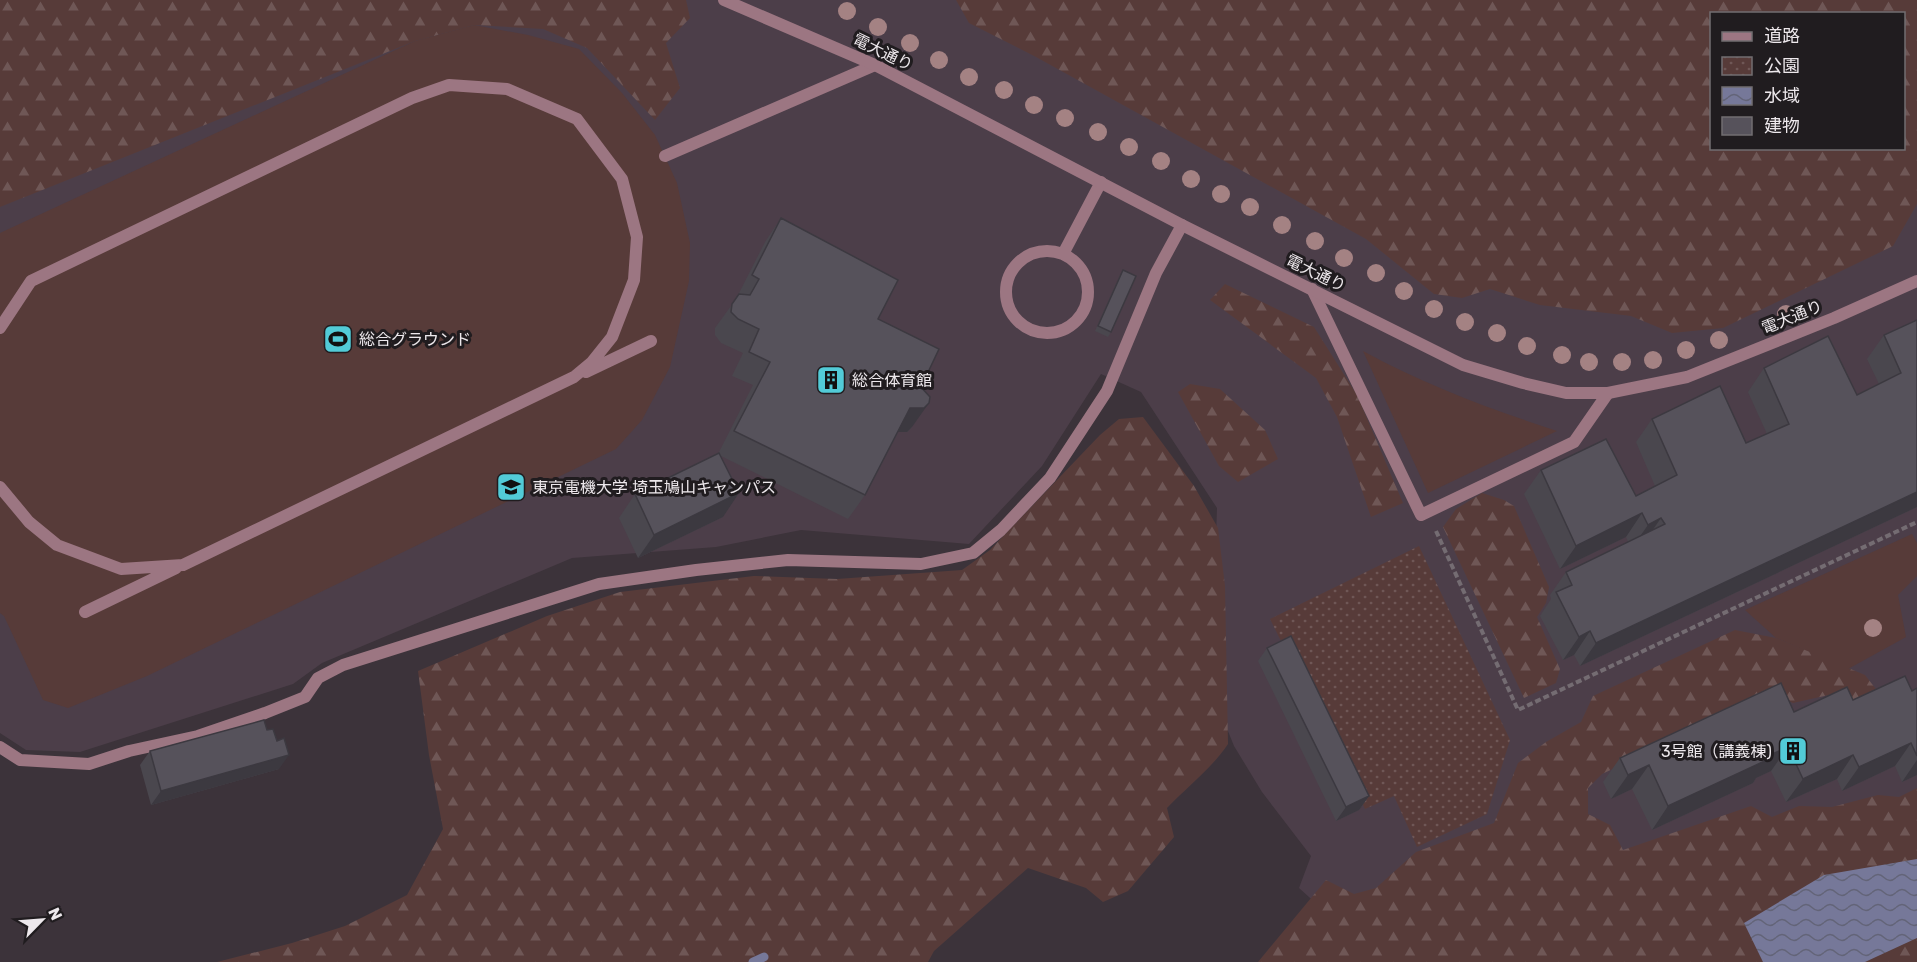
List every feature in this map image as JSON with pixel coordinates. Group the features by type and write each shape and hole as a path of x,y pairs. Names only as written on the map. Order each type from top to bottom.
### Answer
{"street":[{"name":"電大通り","path":"724,0 875,65 1182,225 1463,365 1566,393 1608,393 1687,377 1834,318 1917,280"},
{"path":"665,156 875,65"},
{"path":"0,328 31,281 412,98 449,85 507,88 577,119 622,179 637,237 634,280 612,337 592,362 574,377"},
{"path":"1063,254 1101,182"},
{"path":"0,747 20,760 89,764 129,751 198,736 305,697 318,678 343,665 598,584 788,560 921,564 973,553 1001,530 1050,478 1107,391 1156,273 1182,225"},
{"path":"1049,250 1063,254 1075,261 1088,286 1083,313 1073,324 1061,331 1047,333 1032,331 1011,312 1006,299 1011,271 1022,259 1034,252 1049,250"},
{"path":"1312,289 1421,515 1574,442 1608,393"},
{"path":"85,612 651,341"},
{"path":"0,487 29,522 57,544 121,569 183,565"}],"path":[{"path":"1433,523 1518,710 1917,522"}],"shaded area":[{"name":"東京電機大学 埼玉鳩山キャンパス","path":"0,0 1917,0 1917,962 1381,962 1299,888 1311,856 1262,792 1234,746 1211,689 1217,508 1141,392 1101,374 1042,466 969,544 801,530 716,547 572,558 322,663 293,684 80,752 26,750 0,733"}],"green space":[{"path":"0,0 686,0 690,18 666,43 680,88 655,120 587,48 543,29 474,25 415,41 0,207"},
{"path":"956,0 1917,0 1917,204 1893,246 1723,328 1672,333 1631,316 1540,305 1490,289 1462,298 1434,294 1366,239 1036,57 969,23"},
{"name":"総合グラウンド","path":"474,25 528,35 579,49 622,93 655,135 677,183 690,243 689,281 670,367 642,420 616,449 147,676 68,708 43,700 4,616 0,613 0,233 415,41"},
{"path":"1225,284 1314,327 1357,395 1403,503 1371,517 1337,417 1316,378 1210,300"},
{"path":"1363,351 1458,396 1557,431 1428,493"},
{"path":"1190,384 1220,389 1265,430 1278,459 1238,482 1219,466 1178,392"},
{"path":"1143,417 1194,486 1218,528 1225,586 1228,744 1207,769 1167,808 1174,837 1128,891 1103,902 1086,888 1028,868 934,951 928,962 217,962 292,943 345,926 407,895 443,829 429,755 418,671 547,616 620,592 754,576 837,579 962,570 990,550 1100,435 1119,419"},
{"path":"1482,493 1514,506 1549,587 1546,603 1537,617 1560,669 1556,683 1524,698 1443,527 1456,509"},
{"path":"1912,534 1917,543 1917,576 1898,595 1906,637 1848,669 1776,638 1745,610"},
{"path":"1419,546 1510,740 1487,814 1417,847 1394,796 1365,809 1270,619"},
{"path":"1735,630 1776,638 1865,675 1879,693 1850,707 1842,692 1793,703 1773,694 1602,774 1588,788 1588,814 1610,825 1623,850 1751,806 1772,817 1799,806 1832,807 1878,795 1899,797 1917,788 1917,962 1258,962 1326,880 1354,894 1376,888 1416,852 1494,823 1518,763 1546,742 1581,722 1593,696"}],"water":[{"path":"1917,859 1917,938 1865,962 1763,962 1744,923 1824,875"}],"building":[{"name":"総合体育館","path":"781,218 898,280 878,319 939,349 921,387 930,397 929,403 924,408 910,408 865,495 734,431 770,362 749,352 759,329 738,319 731,312 732,304 739,294 750,295 759,279 752,275"},
{"path":"1123,270 1136,276 1111,332 1098,326"},
{"path":"1917,320 1917,492 1596,643 1590,631 1579,637 1556,592 1572,585 1566,572 1665,524 1661,518 1648,525 1642,513 1576,546 1541,470 1606,439 1636,496 1677,475 1652,419 1720,386 1746,443 1789,424 1764,368 1828,336 1857,395 1901,373 1884,335"},
{"path":"719,453 739,493 654,535 635,494"},
{"path":"1291,636 1369,796 1346,807 1267,648"},
{"name":"3号館（講義棟)","path":"1905,676 1912,691 1917,688 1917,756 1911,743 1859,767 1853,755 1803,779 1788,747 1768,756 1769,759 1668,806 1649,765 1628,775 1620,758 1781,683 1794,712 1847,687 1853,700"},
{"path":"264,720 267,730 273,729 277,741 284,738 289,755 161,791 150,751"}],"waterway":[{"path":"753,962 764,957"}],"place":[{"name":"総合グラウンド","path":"338,339"},
{"name":"総合体育館","path":"831,380"},
{"name":"東京電機大学 埼玉鳩山キャンパス","path":"511,487"},
{"name":"3号館（講義棟)","path":"1793,751"}]}
